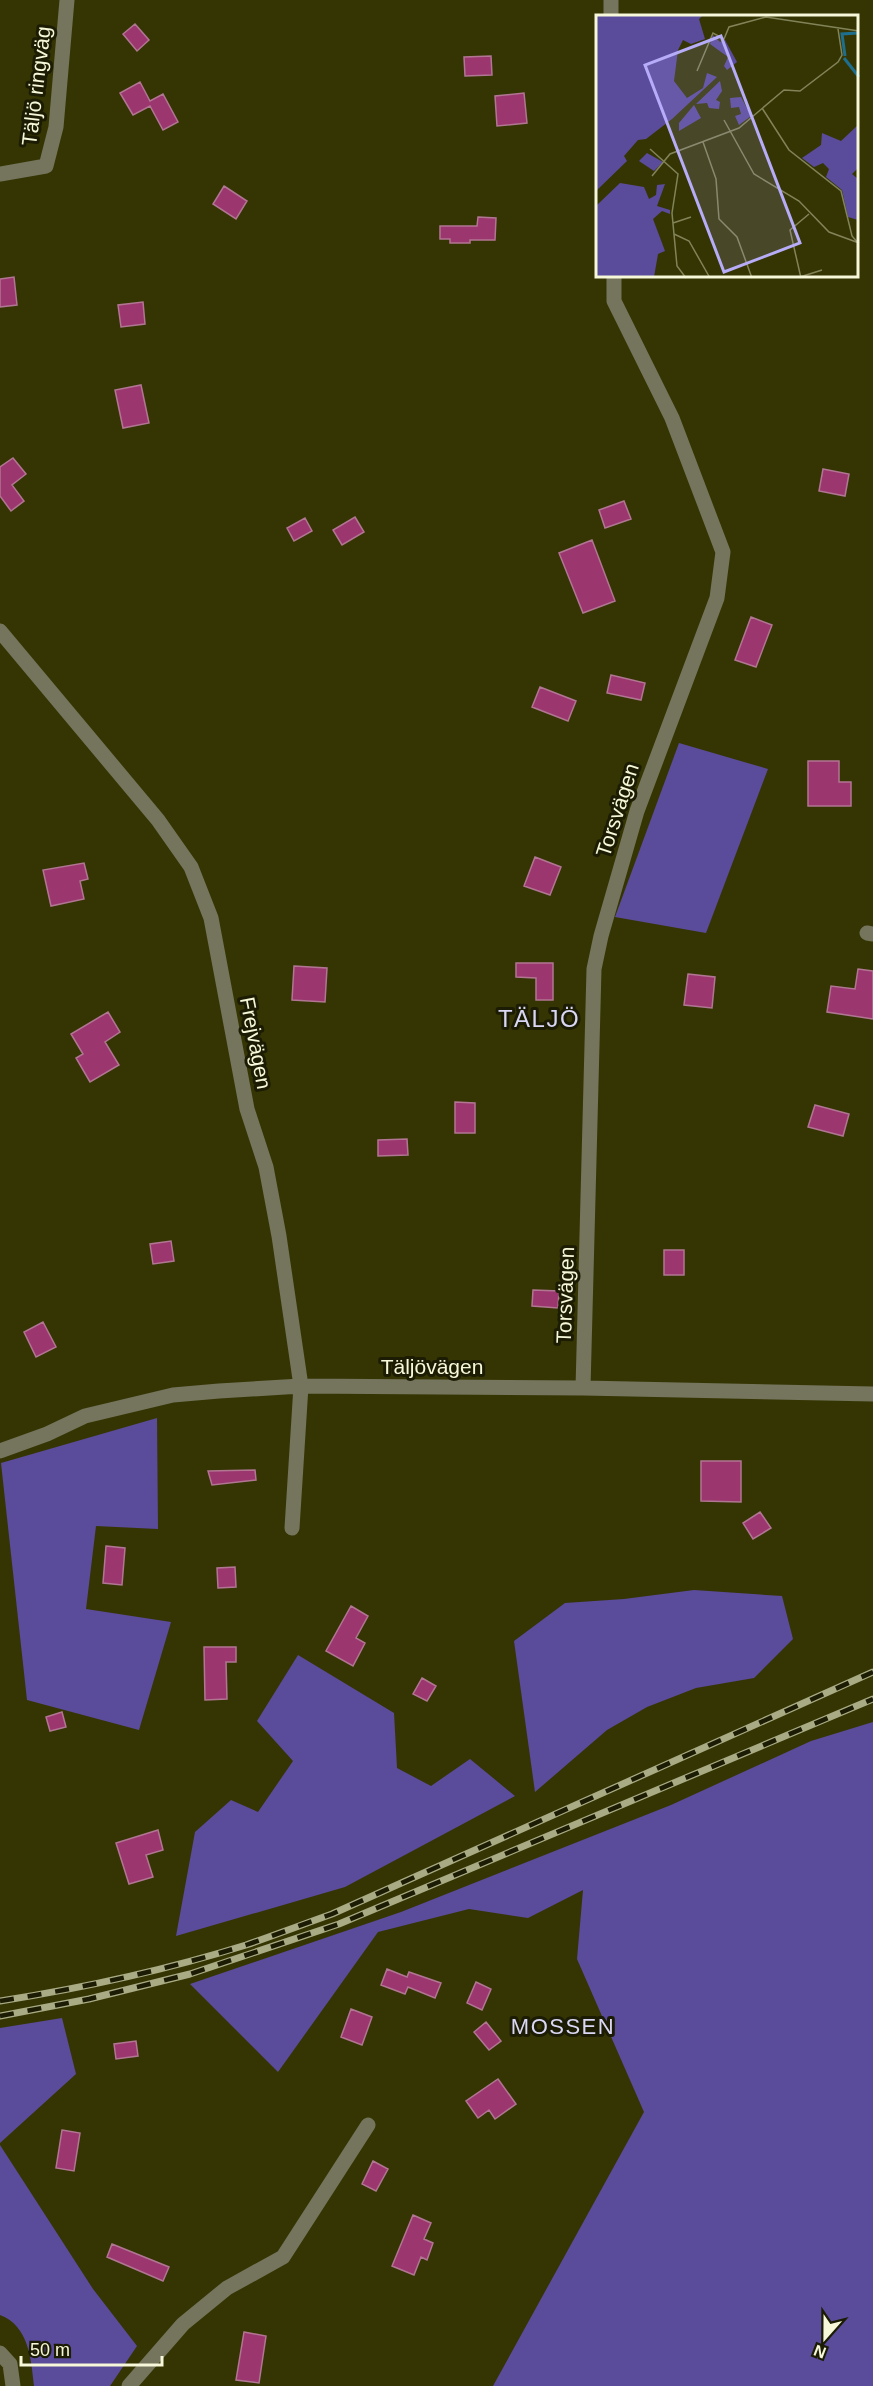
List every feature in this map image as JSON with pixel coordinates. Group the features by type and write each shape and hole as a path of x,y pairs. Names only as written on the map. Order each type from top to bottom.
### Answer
{"street":[{"name":"Täljö ringväg","path":"0,174 46,166 56,127 68,0"},
{"name":"Torsvägen","path":"583,1388 594,969 601,936 637,811 717,598 723,552 672,418 614,301 614,278"},
{"name":"Frejvägen","path":"0,631 158,820 191,867 211,918 247,1109 266,1167 279,1236 300,1386 292,1528"},
{"name":"Täljövägen","path":"0,1451 47,1434 85,1416 173,1395 300,1386 583,1388 873,1394"},
{"path":"129,2386 183,2324 227,2288 283,2257 368,2125"},
{"path":"0,2353 10,2364 13,2386"}],"shaded area":[{"path":"679,743 768,769 706,933 615,917"},
{"path":"157,1418 158,1529 96,1526 86,1609 171,1622 139,1730 27,1700 1,1463"},
{"path":"694,1590 782,1596 793,1639 754,1678 696,1688 647,1707 607,1730 535,1792 514,1641 565,1603 624,1599"},
{"path":"298,1655 394,1713 397,1768 431,1786 470,1759 515,1796 345,1887 176,1936 195,1832 231,1800 258,1812 293,1761 257,1721"},
{"path":"873,1722 873,2386 493,2386 644,2112 577,1959 583,1890 528,1918 469,1909 378,1932 278,2072 190,1984 401,1912 671,1805 811,1741"},
{"path":"62,2018 76,2074 0,2143 0,2028"},
{"path":"0,2145 93,2289 137,2346 110,2386 34,2386 30,2355 23,2335 10,2320 0,2315"}],"building":[{"path":"135,24 149,40 137,51 123,34"},
{"path":"491,56 492,75 465,76 464,57"},
{"path":"140,82 150,101 163,94 178,122 163,130 150,106 133,115 120,93"},
{"path":"524,93 527,123 497,126 495,96"},
{"path":"224,186 247,201 236,219 213,204"},
{"path":"478,217 496,218 495,240 450,243 450,239 440,239 440,226 477,226"},
{"path":"14,277 17,305 0,307 0,279"},
{"path":"143,302 145,324 121,327 118,305"},
{"path":"141,385 149,423 123,428 115,390"},
{"path":"13,458 26,474 12,485 24,501 11,511 0,496 0,467"},
{"path":"823,469 849,474 845,496 819,491"},
{"path":"624,501 631,519 605,528 599,510"},
{"path":"355,517 364,532 342,545 333,530"},
{"path":"305,518 312,531 294,541 287,528"},
{"path":"592,540 615,601 583,613 559,553"},
{"path":"751,617 772,625 756,667 735,660"},
{"path":"611,675 645,683 641,700 607,693"},
{"path":"540,687 576,701 568,721 532,707"},
{"path":"808,761 839,761 839,782 851,782 851,806 808,806"},
{"path":"535,857 561,867 550,895 524,886"},
{"path":"84,863 88,879 80,881 84,899 51,906 43,870"},
{"path":"516,963 553,963 553,1000 536,1000 536,978 516,977"},
{"path":"294,966 327,968 325,1002 292,1000"},
{"path":"858,969 873,971 873,1019 827,1012 831,986 855,989"},
{"path":"688,974 715,977 712,1008 684,1005"},
{"path":"108,1012 120,1032 105,1042 119,1065 90,1082 76,1058 83,1054 71,1034"},
{"path":"455,1102 475,1103 475,1133 455,1133"},
{"path":"815,1105 849,1114 843,1136 808,1127"},
{"path":"407,1139 408,1155 378,1156 378,1140"},
{"path":"171,1241 174,1261 153,1264 150,1244"},
{"path":"664,1250 684,1250 684,1275 664,1275"},
{"path":"533,1290 559,1291 558,1308 532,1306"},
{"path":"43,1322 56,1347 36,1357 24,1332"},
{"path":"701,1461 741,1461 741,1502 701,1501"},
{"path":"255,1470 256,1480 212,1485 208,1471"},
{"path":"760,1512 771,1528 753,1539 743,1523"},
{"path":"106,1546 125,1548 122,1585 103,1583"},
{"path":"235,1567 236,1587 218,1588 217,1568"},
{"path":"351,1606 368,1616 356,1638 365,1643 353,1666 326,1651"},
{"path":"204,1647 236,1647 236,1662 226,1662 227,1699 205,1700"},
{"path":"422,1678 436,1686 427,1701 413,1694"},
{"path":"62,1712 66,1727 50,1731 46,1717"},
{"path":"158,1830 163,1850 146,1855 153,1877 129,1884 116,1843"},
{"path":"387,1969 407,1977 409,1972 441,1983 435,1998 408,1987 405,1994 381,1985"},
{"path":"476,1982 491,1989 482,2010 467,2003"},
{"path":"351,2009 372,2017 362,2045 341,2037"},
{"path":"486,2022 501,2041 489,2050 474,2032"},
{"path":"136,2041 138,2056 116,2059 114,2044"},
{"path":"498,2079 516,2104 495,2119 489,2110 478,2118 466,2101"},
{"path":"62,2130 80,2133 74,2171 56,2168"},
{"path":"373,2161 388,2169 376,2191 362,2184"},
{"path":"413,2215 431,2223 424,2239 433,2243 427,2260 421,2257 414,2275 392,2266"},
{"path":"112,2244 169,2267 163,2281 107,2257"},
{"path":"244,2332 266,2336 259,2383 236,2380"}],"railway":[{"path":"0,2001 155,1970 246,1945 332,1914 873,1672"},
{"path":"0,2016 89,1999 190,1974 339,1924 873,1699"}],"district":[{"name":"TÄLJÖ","path":"539,1018"},
{"name":"MOSSEN","path":"563,2026"}]}
